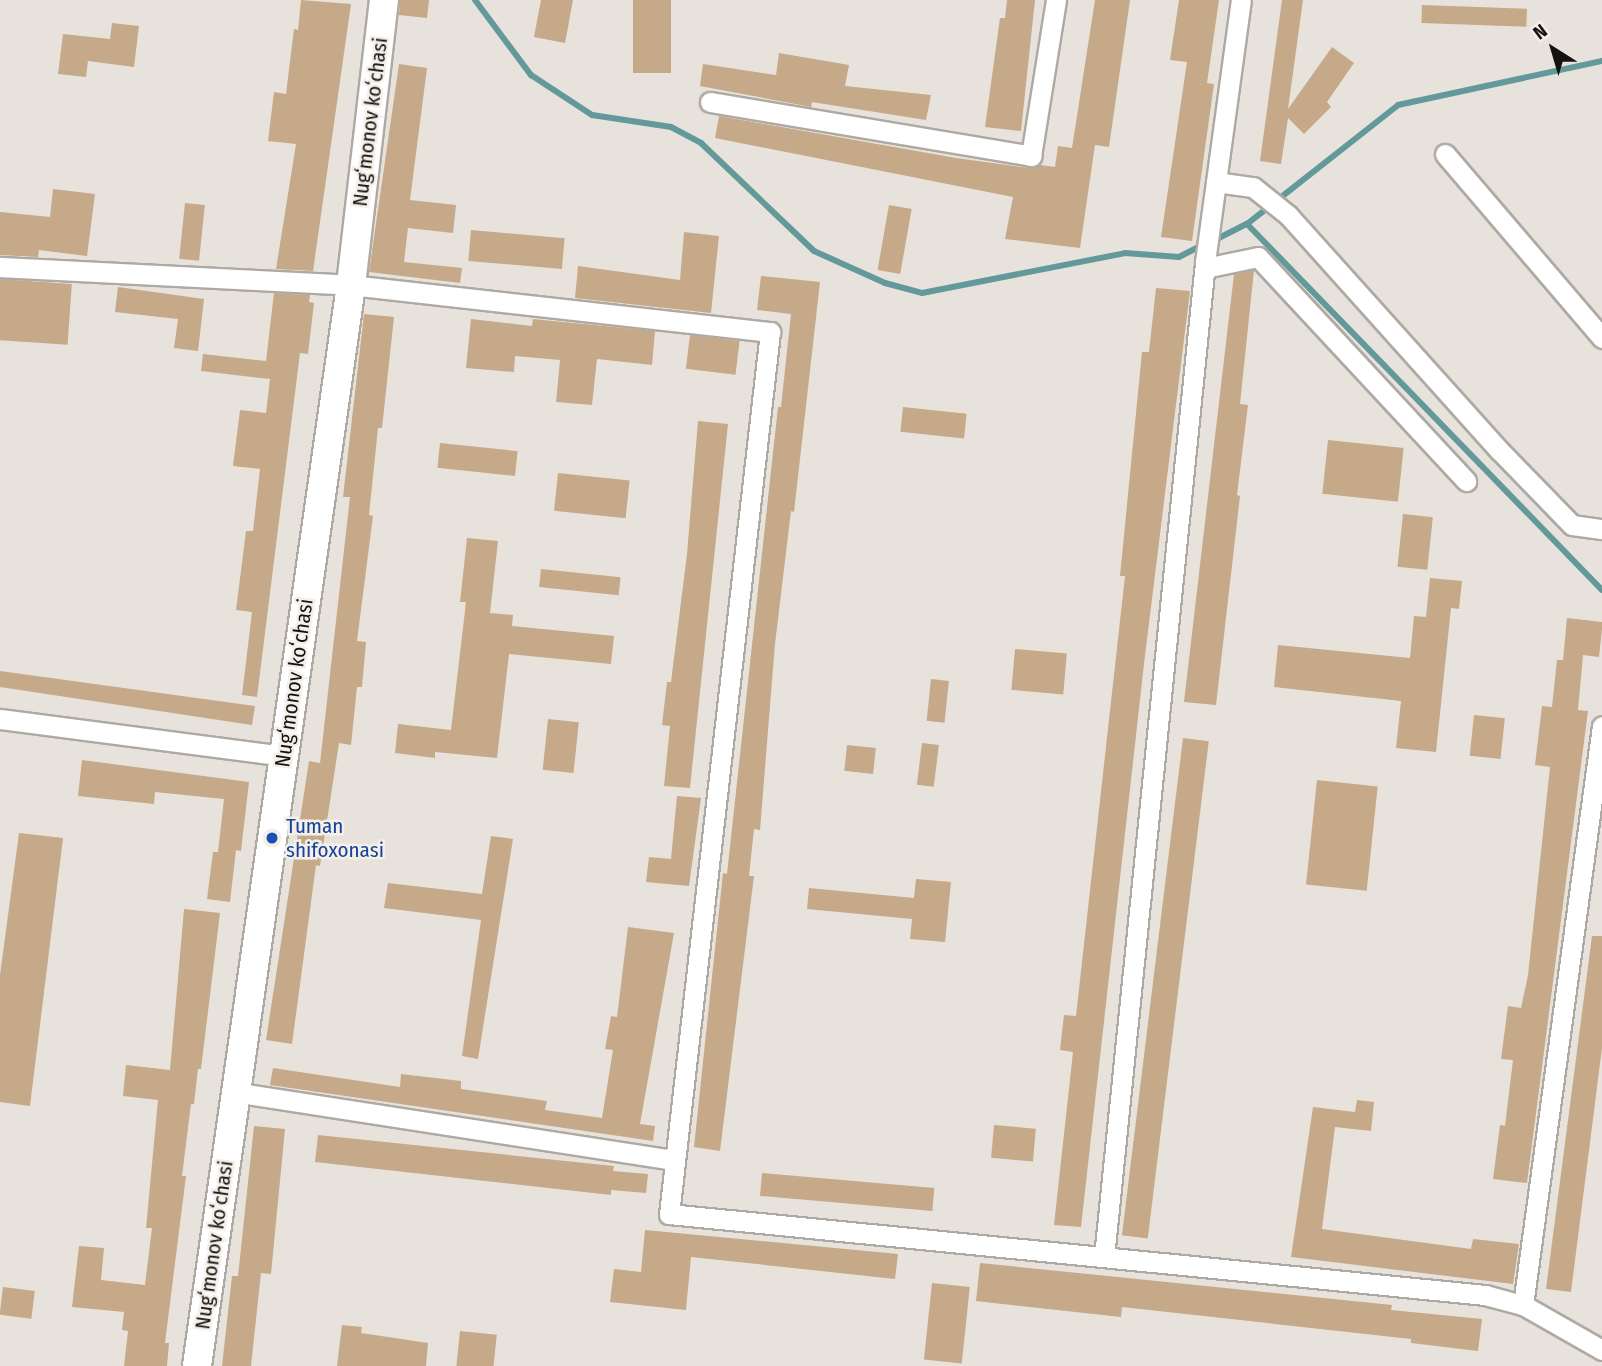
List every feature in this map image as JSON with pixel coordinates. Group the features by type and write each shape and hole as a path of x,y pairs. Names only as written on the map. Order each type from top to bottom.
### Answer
{"main road":[{"name":"Nugʻmonov koʻchasi","path":"197,1366 351,285 384,0"}],"street":[{"path":"710,102 1031,156 1056,0"},
{"path":"1104,1257 1205,265 1241,0"},
{"path":"1445,153 1602,338"},
{"path":"1216,183 1253,187 1288,215 1500,451 1572,525 1602,529"},
{"path":"1205,265 1258,257 1466,481"},
{"path":"0,267 351,285 770,332 669,1214 1485,1295 1522,1305 1602,1350"},
{"path":"0,719 284,756"},
{"path":"1522,1305 1602,726"},
{"path":"234,1092 675,1160"}],"building":[{"path":"301,0 351,4 313,271 276,269 296,144 268,141 274,92 286,94 294,29 298,30"},
{"path":"400,0 429,0 427,18 399,15"},
{"path":"541,0 573,0 565,43 534,37"},
{"path":"633,0 671,0 671,73 633,73"},
{"path":"1007,0 1035,0 1021,131 985,127 1000,18 1005,18"},
{"path":"1095,0 1130,0 1109,147 1095,145 1080,248 1005,239 1013,197 715,138 719,116 956,158 1029,168 1040,165 1055,167 1058,146 1072,148"},
{"path":"1179,0 1219,0 1207,83 1214,84 1192,241 1161,237 1187,62 1170,60"},
{"path":"1282,0 1303,0 1288,109 1332,47 1354,63 1327,102 1331,107 1304,134 1288,118 1281,164 1260,161"},
{"path":"1422,5 1527,9 1526,27 1421,23"},
{"path":"112,23 139,26 134,67 88,61 86,77 58,74 63,34 110,39"},
{"path":"779,53 849,65 845,86 931,95 926,120 812,102 811,107 700,86 703,64 776,75"},
{"path":"399,64 427,68 410,200 456,205 453,233 408,228 404,262 462,268 460,283 369,272"},
{"path":"53,189 95,194 87,256 39,250 38,257 0,255 0,212 50,217"},
{"path":"185,203 205,205 199,261 179,259"},
{"path":"889,205 912,209 900,274 878,270"},
{"path":"471,230 565,238 562,269 468,261"},
{"path":"684,232 719,236 711,313 575,298 578,266 680,280"},
{"path":"1254,270 1240,404 1248,405 1216,705 1184,702 1234,274"},
{"path":"761,276 820,282 794,512 791,511 775,644 760,830 754,829 749,876 754,876 720,1151 694,1147 723,873 727,874 778,407 781,407 791,314 757,310"},
{"path":"0,279 72,284 68,345 0,340"},
{"path":"118,287 204,299 198,351 174,348 178,319 115,312"},
{"path":"1156,288 1190,291 1144,664 1081,1227 1054,1225 1073,1052 1060,1050 1064,1015 1076,1016 1125,576 1120,576 1142,352 1149,352"},
{"path":"274,293 310,295 309,302 314,303 308,354 300,353 257,697 242,695 252,612 236,610 246,531 253,531 260,469 233,466 240,410 266,413 270,379 201,371 203,354 266,361"},
{"path":"364,314 394,317 382,428 378,428 369,515 373,516 357,641 366,642 362,687 357,687 351,745 339,743 320,866 316,865 292,1044 266,1040 309,761 320,763 350,497 343,497"},
{"path":"471,319 532,326 533,319 655,331 652,365 597,359 592,405 556,402 560,360 515,356 514,372 466,368"},
{"path":"690,335 740,341 735,375 686,369"},
{"path":"903,407 967,414 964,439 900,432"},
{"path":"698,421 728,424 690,788 664,786 670,726 662,725 667,682 671,682 687,554"},
{"path":"1328,440 1404,448 1398,502 1322,494"},
{"path":"440,443 518,451 515,476 437,468"},
{"path":"558,473 630,481 626,518 554,511"},
{"path":"1403,514 1433,517 1427,570 1397,567"},
{"path":"467,538 498,541 490,613 513,615 512,626 614,636 611,664 509,654 497,758 435,752 435,758 395,753 398,724 451,730 466,602 460,602"},
{"path":"541,569 621,577 619,595 539,587"},
{"path":"1430,578 1462,581 1459,609 1451,608 1436,752 1396,748 1401,701 1274,687 1278,645 1410,658 1414,616 1426,617"},
{"path":"1567,618 1602,622 1602,629 1599,657 1583,655 1578,710 1588,711 1527,1183 1493,1179 1500,1125 1505,1126 1513,1060 1501,1059 1508,1006 1521,1008 1528,975 1550,767 1535,765 1542,706 1552,707 1557,660 1563,660"},
{"path":"1015,649 1067,654 1063,694 1011,690"},
{"path":"0,671 255,706 252,725 0,687"},
{"path":"931,679 949,681 945,723 927,721"},
{"path":"1474,715 1505,718 1501,759 1470,756"},
{"path":"548,719 579,722 573,773 543,770"},
{"path":"1183,738 1209,741 1148,1238 1122,1235"},
{"path":"922,743 939,745 934,787 917,785"},
{"path":"847,745 876,748 873,774 844,771"},
{"path":"82,760 249,782 241,851 236,850 230,902 207,899 213,852 218,852 224,799 155,792 154,804 78,796"},
{"path":"1317,780 1378,786 1367,891 1306,884"},
{"path":"677,796 701,798 689,886 646,882 649,857 671,859"},
{"path":"19,833 63,838 30,1106 0,1102 0,975"},
{"path":"491,836 513,839 478,1059 462,1056 481,920 384,908 388,883 482,894"},
{"path":"916,879 951,882 945,942 910,939 912,919 807,909 809,888 914,898"},
{"path":"184,909 220,913 201,1069 198,1069 194,1104 191,1104 182,1176 186,1176 165,1343 169,1343 167,1366 124,1366 128,1331 122,1330 124,1312 72,1307 79,1246 104,1248 101,1280 145,1285 152,1228 146,1228 158,1100 123,1096 126,1065 170,1070"},
{"path":"628,927 674,933 640,1124 655,1126 653,1141 270,1085 273,1068 400,1087 401,1074 461,1081 461,1089 547,1101 545,1110 602,1118 613,1050 605,1049 611,1016 617,1017"},
{"path":"1592,936 1602,936 1602,1048 1571,1292 1546,1289"},
{"path":"1357,1100 1374,1102 1371,1131 1335,1127 1322,1229 1471,1249 1473,1239 1519,1244 1513,1284 1291,1257 1313,1107 1355,1112"},
{"path":"994,1125 1036,1129 1033,1162 991,1158"},
{"path":"254,1126 285,1129 271,1274 261,1273 251,1366 222,1366 232,1276 238,1276"},
{"path":"318,1135 614,1166 613,1171 648,1174 646,1193 611,1190 611,1195 315,1162"},
{"path":"762,1173 934,1188 932,1211 760,1196"},
{"path":"645,1230 898,1254 895,1279 691,1257 686,1310 610,1302 614,1269 641,1272"},
{"path":"980,1263 1392,1305 1391,1310 1482,1319 1478,1351 1411,1343 1411,1339 1122,1307 1121,1317 976,1301"},
{"path":"932,1283 970,1287 962,1364 924,1360"},
{"path":"3,1287 35,1291 31,1319 0,1315"},
{"path":"342,1325 362,1327 361,1333 428,1343 426,1366 337,1366"},
{"path":"460,1331 497,1335 494,1366 456,1366"}],"waterway":[{"path":"475,0 531,75 592,115 671,127 701,143 814,251 885,283 922,293 1125,253 1179,257 1203,245"},
{"path":"1247,224 1398,105 1602,61"},
{"path":"1213,241 1247,224 1602,590"}],"place":[{"name":"Tuman shifoxonasi","path":"272,838"}]}
